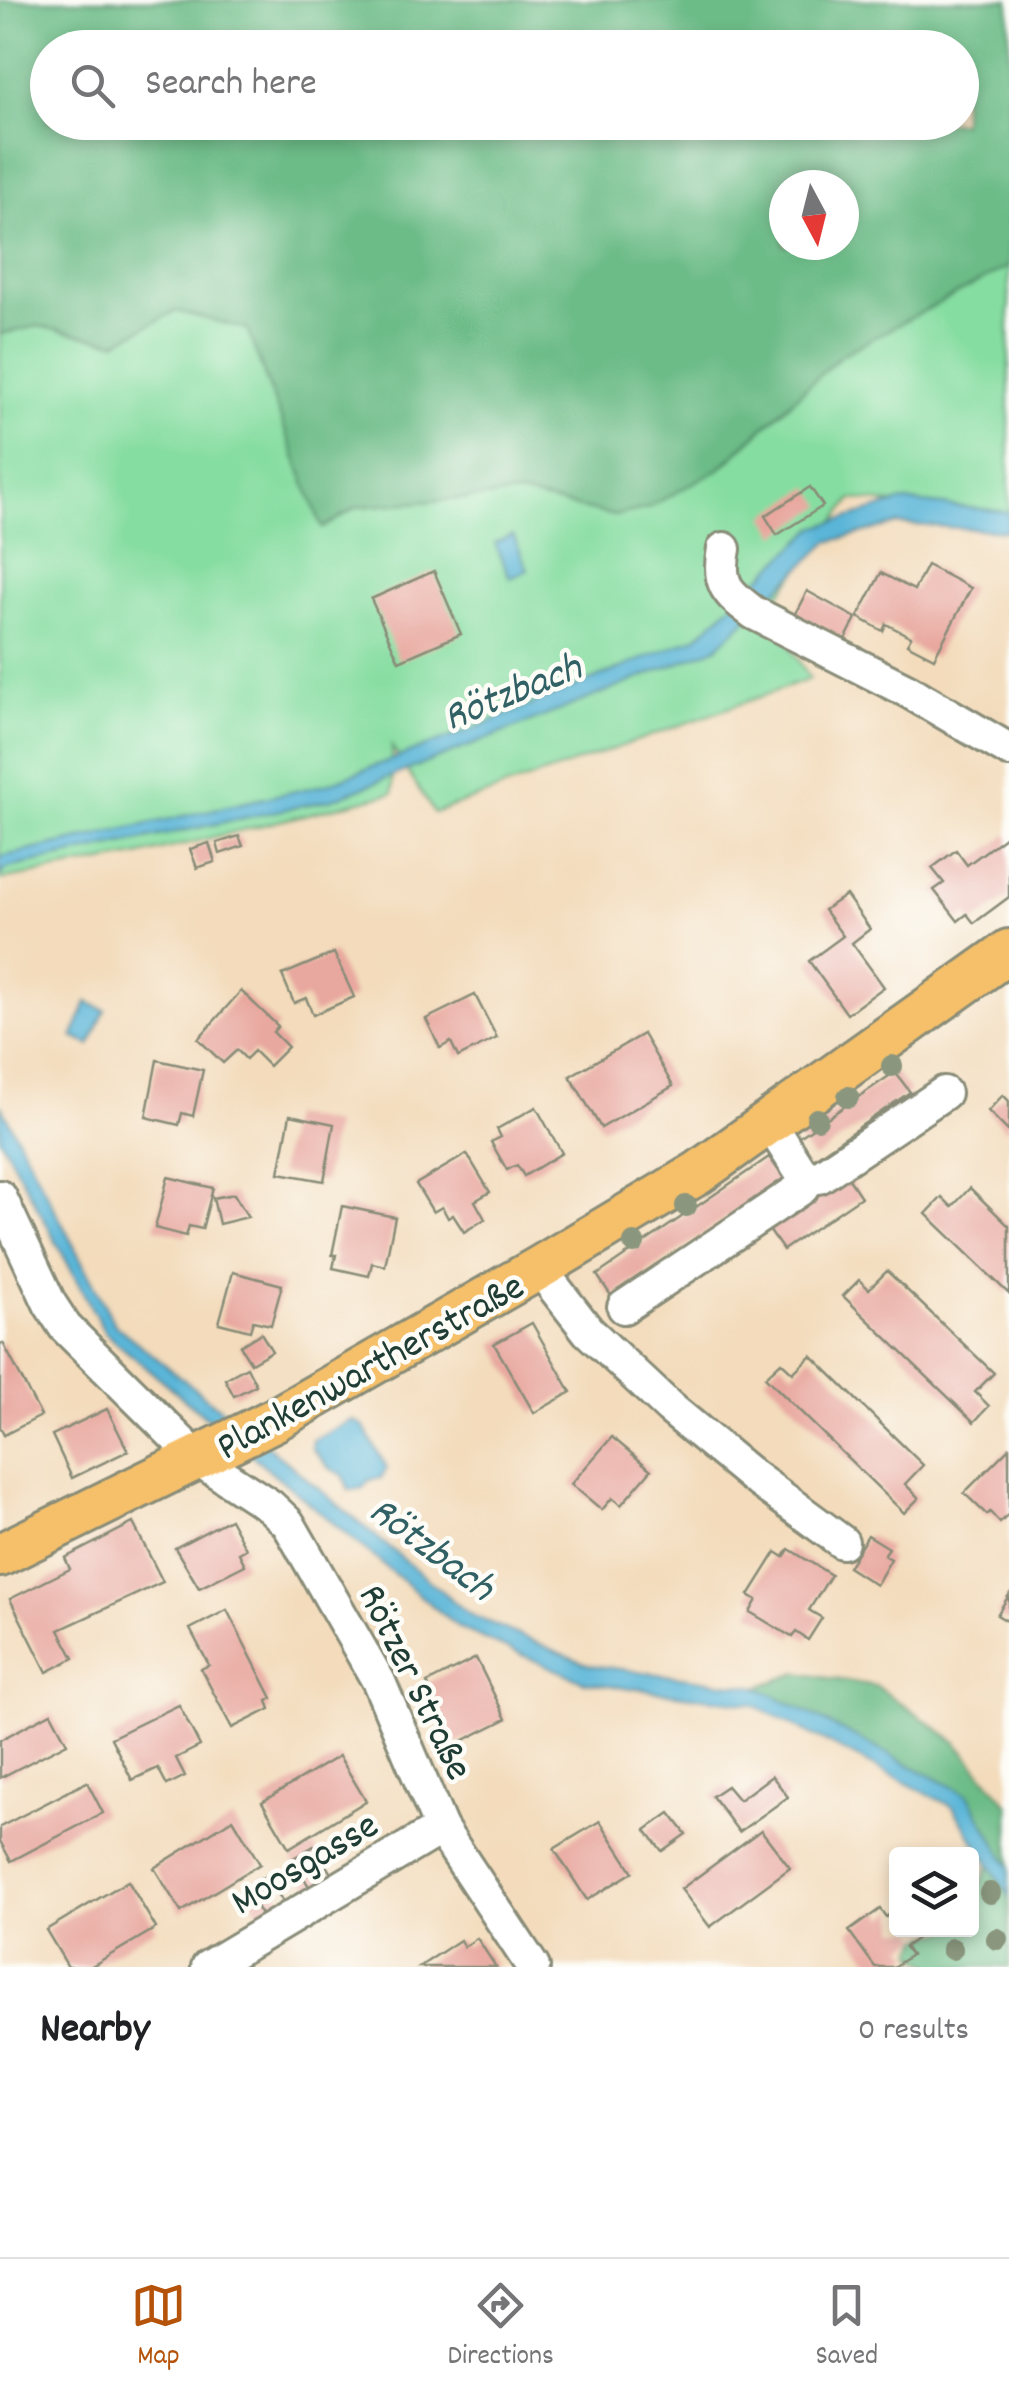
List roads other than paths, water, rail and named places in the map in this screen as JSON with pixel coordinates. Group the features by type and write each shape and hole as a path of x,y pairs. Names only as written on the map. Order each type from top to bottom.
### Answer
{"main road":[{"name":"Plankenwartherstraße","path":"0,1555 274,1420 540,1268 698,1173 1009,951"}],"street":[{"path":"724,549 720,570 724,584 745,606 908,691 1009,750"},
{"path":"804,1177 819,1178 944,1093"},
{"path":"624,1308 802,1188 804,1177 769,1122"},
{"name":"Plankenwartherstraße","path":"0,1197 50,1304 65,1327 211,1453"},
{"name":"Plankenwartherstraße","path":"540,1268 588,1332 670,1408 751,1475 842,1542"},
{"name":"Rötzer Straße","path":"211,1453 288,1523 379,1682 441,1828 533,1967"},
{"name":"Moosgasse","path":"208,1967 441,1828"}],"water":[{"path":"903,501 1009,512 1009,531 898,524 828,542 716,648 333,799 8,868 0,875 0,857 327,784 697,637 814,528"},
{"path":"513,535 528,570 510,578 495,543"},
{"path":"87,1002 105,1010 90,1045 73,1037"},
{"path":"0,1104 115,1325 469,1614 589,1665 757,1687 968,1795 1009,1867 1009,1896 953,1807 752,1704 585,1682 459,1628 105,1333 0,1138"},
{"path":"353,1420 363,1426 387,1468 381,1478 369,1480 363,1488 349,1490 343,1475 329,1468 312,1448 313,1440"}],"water label":[{"name":"Rötzbach","path":"511,689"},
{"name":"Rötzbach","path":"434,1546"}]}
